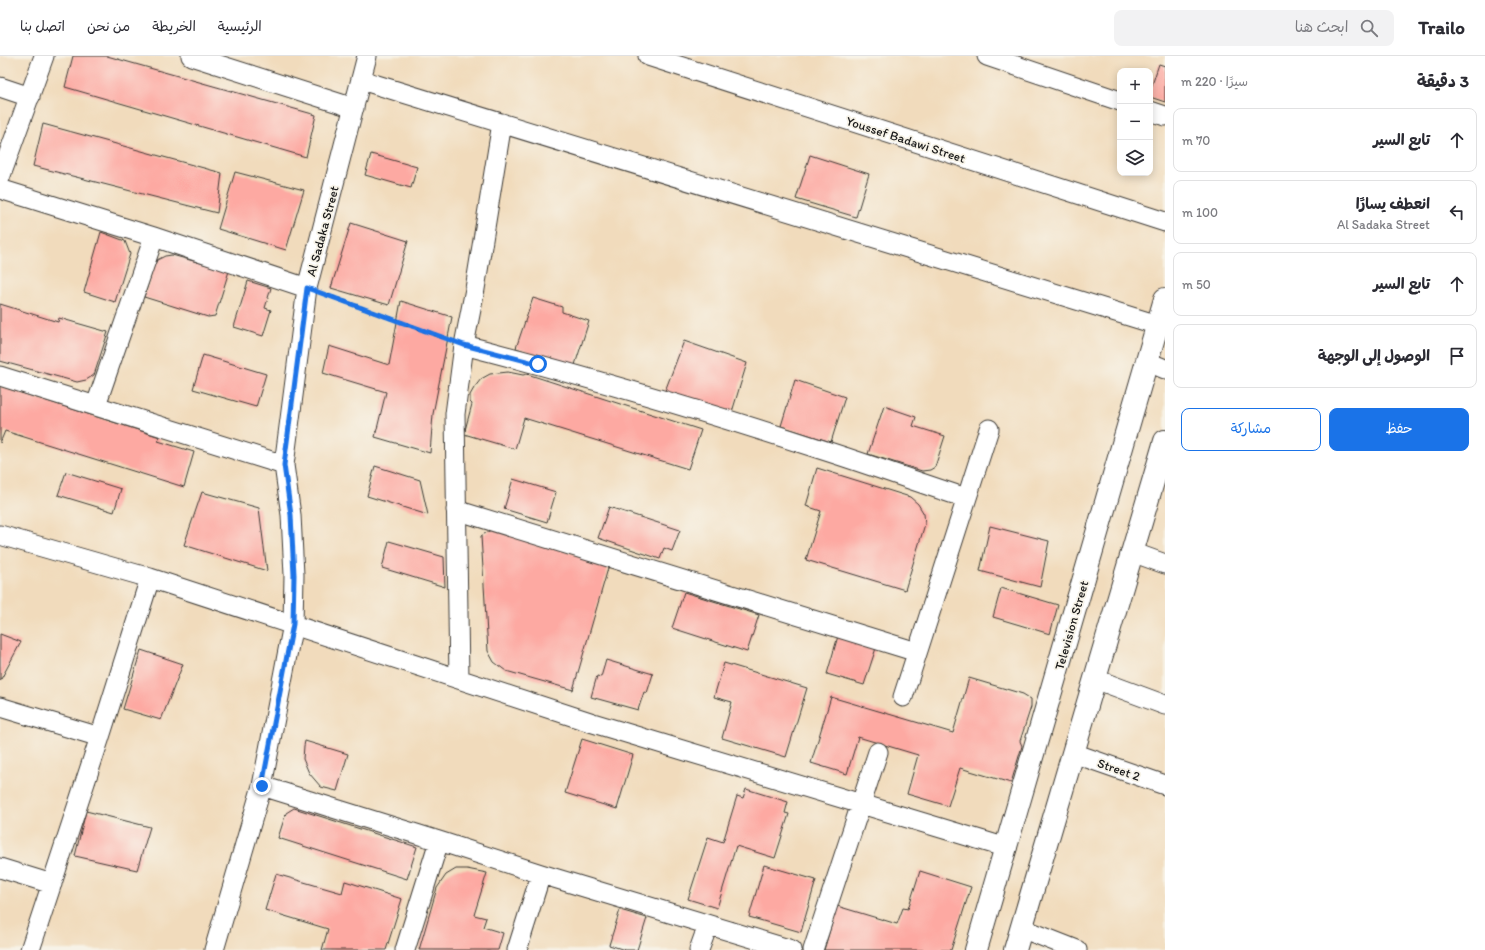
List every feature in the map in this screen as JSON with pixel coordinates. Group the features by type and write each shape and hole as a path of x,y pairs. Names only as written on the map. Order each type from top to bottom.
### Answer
{"main road":[{"name":"Television Street","path":"976,950 1156,365 1158,324 1165,299"},
{"path":"1014,950 1165,441"}],"street":[{"path":"0,178 44,56"},
{"path":"191,56 354,108"},
{"name":"Al Sadaka Street","path":"214,950 262,786 293,624 294,575 291,515 284,465 307,288 367,56"},
{"name":"Youssef Badawi Street","path":"648,56 1165,222"},
{"path":"987,56 1117,100"},
{"path":"361,80 1158,324"},
{"path":"0,87 30,97"},
{"path":"1153,112 1165,116"},
{"path":"459,679 455,414 464,345 475,290 502,123"},
{"path":"0,189 154,237 307,288"},
{"path":"96,405 154,237"},
{"path":"464,345 538,364 702,412 827,451 966,498"},
{"path":"0,376 284,465"},
{"path":"903,697 989,429"},
{"path":"456,510 917,652"},
{"path":"0,535 150,578 593,723 1007,848"},
{"path":"1132,552 1165,564"},
{"path":"30,950 100,737 150,578"},
{"path":"1095,679 1165,705"},
{"path":"0,707 100,737"},
{"path":"813,950 878,752"},
{"name":"Street 2","path":"1073,753 1165,785"},
{"path":"262,786 542,874 792,950"},
{"path":"405,950 439,841"},
{"path":"0,868 52,884"},
{"path":"517,950 542,874"},
{"path":"699,950 708,925"},
{"path":"1021,928 1077,950"}],"path":[{"path":"307,288 464,345"}],"building":[{"path":"73,56 107,56 316,115 306,157 65,87"},
{"path":"1159,64 1165,66 1165,102 1153,98 1153,82"},
{"path":"43,124 222,173 217,213 33,166"},
{"path":"371,154 417,167 411,188 365,175"},
{"path":"810,155 869,174 856,217 796,199"},
{"path":"235,172 304,190 286,250 218,229"},
{"path":"351,223 408,241 389,305 331,288"},
{"path":"101,232 125,241 130,254 115,302 84,292"},
{"path":"172,255 229,271 215,316 208,317 144,297 151,275 150,274 157,260 165,256"},
{"path":"248,281 271,288 265,308 271,310 263,336 234,327"},
{"path":"533,298 562,307 562,312 589,321 574,368 516,348"},
{"path":"401,301 452,317 433,414 430,453 375,437 386,392 323,373 329,346 389,365"},
{"path":"0,304 58,322 59,318 108,332 94,375 86,380 77,382 0,361"},
{"path":"684,341 747,363 732,412 665,391"},
{"path":"203,355 266,374 256,407 193,389"},
{"path":"508,372 523,375 527,374 701,430 688,469 524,418 515,449 464,434 472,404 470,402 470,395 474,388 481,379 490,374"},
{"path":"795,380 845,397 831,442 781,426"},
{"path":"0,386 160,437 158,441 194,452 184,487 5,431 0,443"},
{"path":"884,406 916,417 913,426 945,436 935,467 930,470 922,471 868,454"},
{"path":"375,466 420,480 428,515 367,496"},
{"path":"817,468 910,497 918,504 924,514 925,524 905,590 806,560 821,511 806,506"},
{"path":"66,472 121,489 114,512 58,495"},
{"path":"513,479 556,492 547,522 504,509"},
{"path":"202,492 259,508 267,571 184,545"},
{"path":"609,507 680,530 672,551 664,548 660,559 598,538"},
{"path":"990,526 1049,541 1040,587 980,571"},
{"path":"496,529 609,565 573,690 506,671 494,662 488,651 481,536"},
{"path":"389,541 444,557 445,587 382,568"},
{"path":"1001,588 1058,605 1050,634 993,617"},
{"path":"684,592 759,615 747,652 672,628"},
{"path":"0,634 21,642 0,681"},
{"path":"838,636 876,648 864,685 827,674"},
{"path":"141,650 183,664 161,720 123,709"},
{"path":"606,660 653,674 647,693 644,692 638,710 591,697 597,676 601,677"},
{"path":"724,663 807,688 786,757 722,738 732,702 714,697"},
{"path":"969,678 1023,694 1031,699 1031,707 1020,741 1022,746 1011,783 960,768 948,806 907,794 918,755 858,737 847,774 811,763 831,697 953,733"},
{"path":"582,739 633,755 617,809 565,793"},
{"path":"305,741 348,754 337,791 321,787 309,773 303,759"},
{"path":"746,789 788,802 785,813 789,814 775,858 736,846 717,908 688,899 708,837 723,842 737,796 743,798"},
{"path":"294,808 417,847 407,879 278,838 286,813"},
{"path":"86,811 150,827 137,870 75,856"},
{"path":"764,865 816,880 801,932 749,917"},
{"path":"456,869 467,869 487,873 474,915 486,918 483,927 503,933 498,950 419,950 437,888 446,875"},
{"path":"920,871 971,887 951,950 824,950 837,906 897,924 903,908 908,909"},
{"path":"276,874 342,893 345,881 402,899 386,950 322,950 328,929 265,910"},
{"path":"620,910 647,918 637,950 625,950 609,945"}],"route":[{"path":"262,786 293,624 294,575 291,515 284,465 307,288 464,345 538,364"}]}
